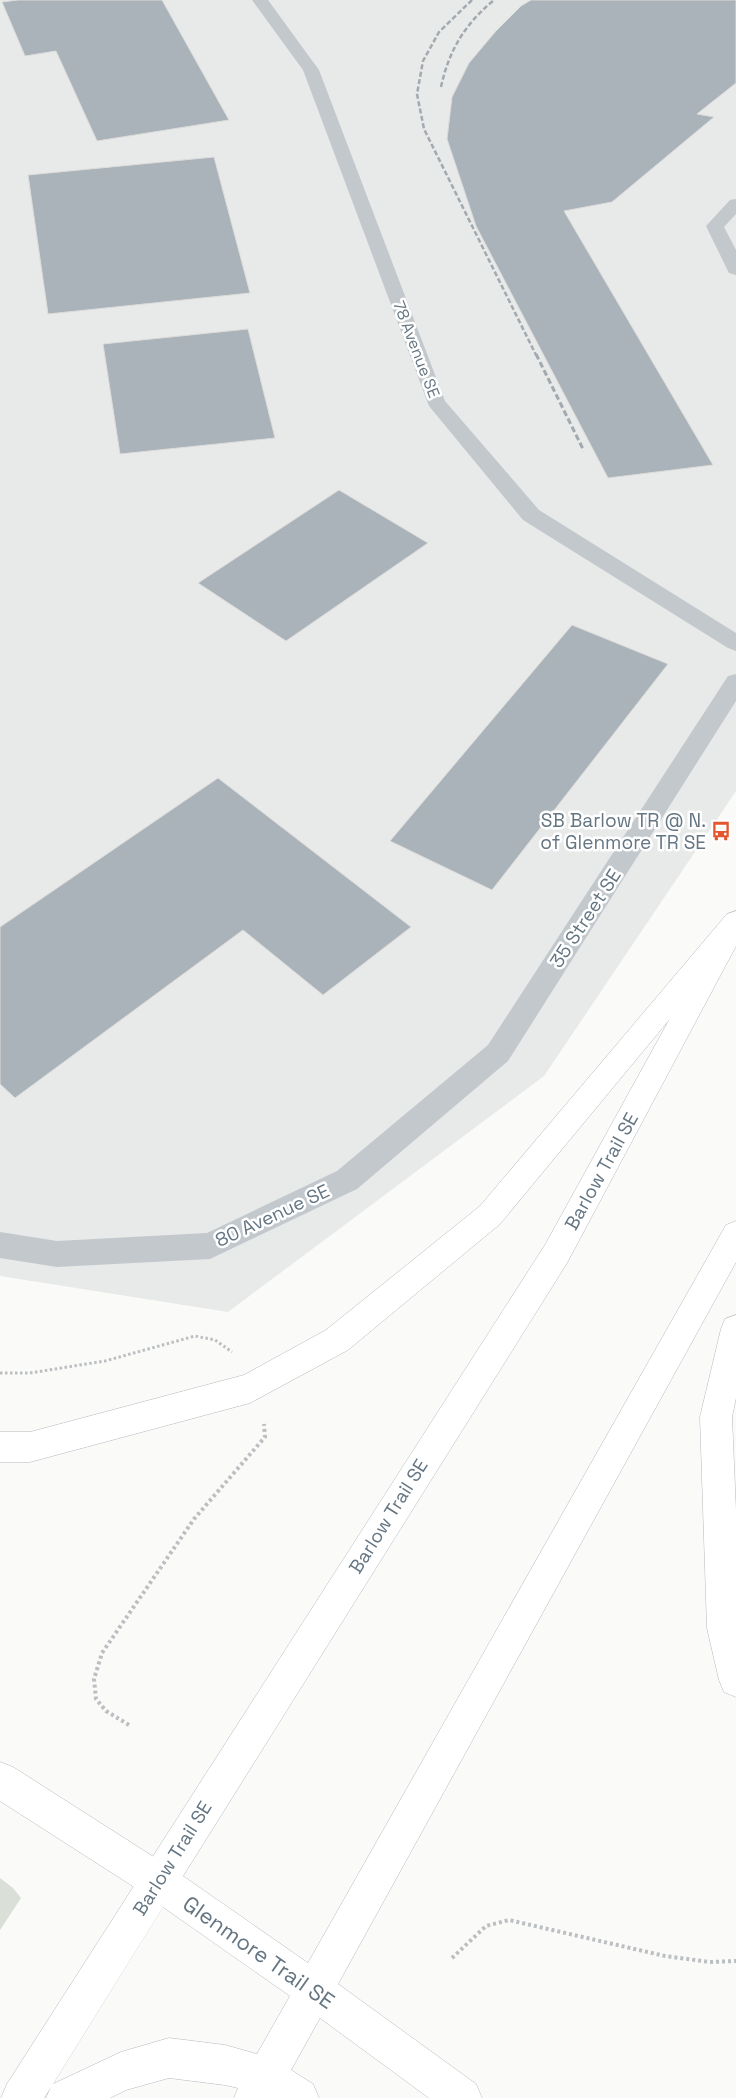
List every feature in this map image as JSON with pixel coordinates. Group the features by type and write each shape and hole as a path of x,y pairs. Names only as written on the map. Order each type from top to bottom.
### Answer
{"main road":[{"path":"0,1447 30,1447 250,1388 337,1340 490,1215 736,921"},
{"name":"Barlow Trail SE","path":"21,2098 556,1254 736,921"},
{"path":"260,2087 736,1234"},
{"path":"736,1329 716,1417 724,1628 736,1680"},
{"name":"Glenmore Trail SE","path":"0,1780 158,1881 462,2098"},
{"path":"66,2098 121,2072 169,2058 225,2065 260,2087 299,2098"}],"street":[{"name":"78 Avenue SE","path":"260,0 311,70 436,402 532,515 736,643"},
{"path":"736,204 716,226 736,269"},
{"name":"35 Street SE","path":"498,1052 736,682"},
{"name":"80 Avenue SE","path":"0,1245 57,1254 210,1246 347,1180 498,1052"}],"path":[{"path":"0,1373 30,1373 105,1361 195,1336 209,1336 222,1341 232,1352 250,1388 264,1425 265,1437 194,1519 102,1653 92,1678 99,1705 129,1725"},
{"path":"452,1958 486,1926 509,1920 665,1956 710,1962 736,1961"}],"shaded area":[{"path":"0,0 736,0 736,791 544,1076 228,1312 0,1276"},
{"path":"0,1878 13,1888 21,1898 0,1930"}],"building":[{"path":"18,0 162,0 229,120 97,141 56,51 25,56 2,2"},
{"path":"531,0 736,0 736,83 697,114 714,117 612,202 564,211 713,465 608,478 476,226 447,139 452,97 469,63 496,31 521,6"},
{"path":"214,157 250,293 48,314 28,175"},
{"path":"248,329 275,438 120,454 103,344"},
{"path":"339,490 428,543 286,641 198,583"},
{"path":"572,625 668,664 492,890 390,841"},
{"path":"218,778 411,927 323,995 243,930 15,1098 0,1084 0,927"}],"railway":[{"path":"472,0 439,32 423,61 417,94 424,129 536,355"},
{"path":"441,87 449,61 460,39 467,28 494,0"},
{"path":"536,354 584,451"}],"place":[{"name":"SB Barlow TR @ N. of Glenmore TR SE","path":"721,831"}]}
